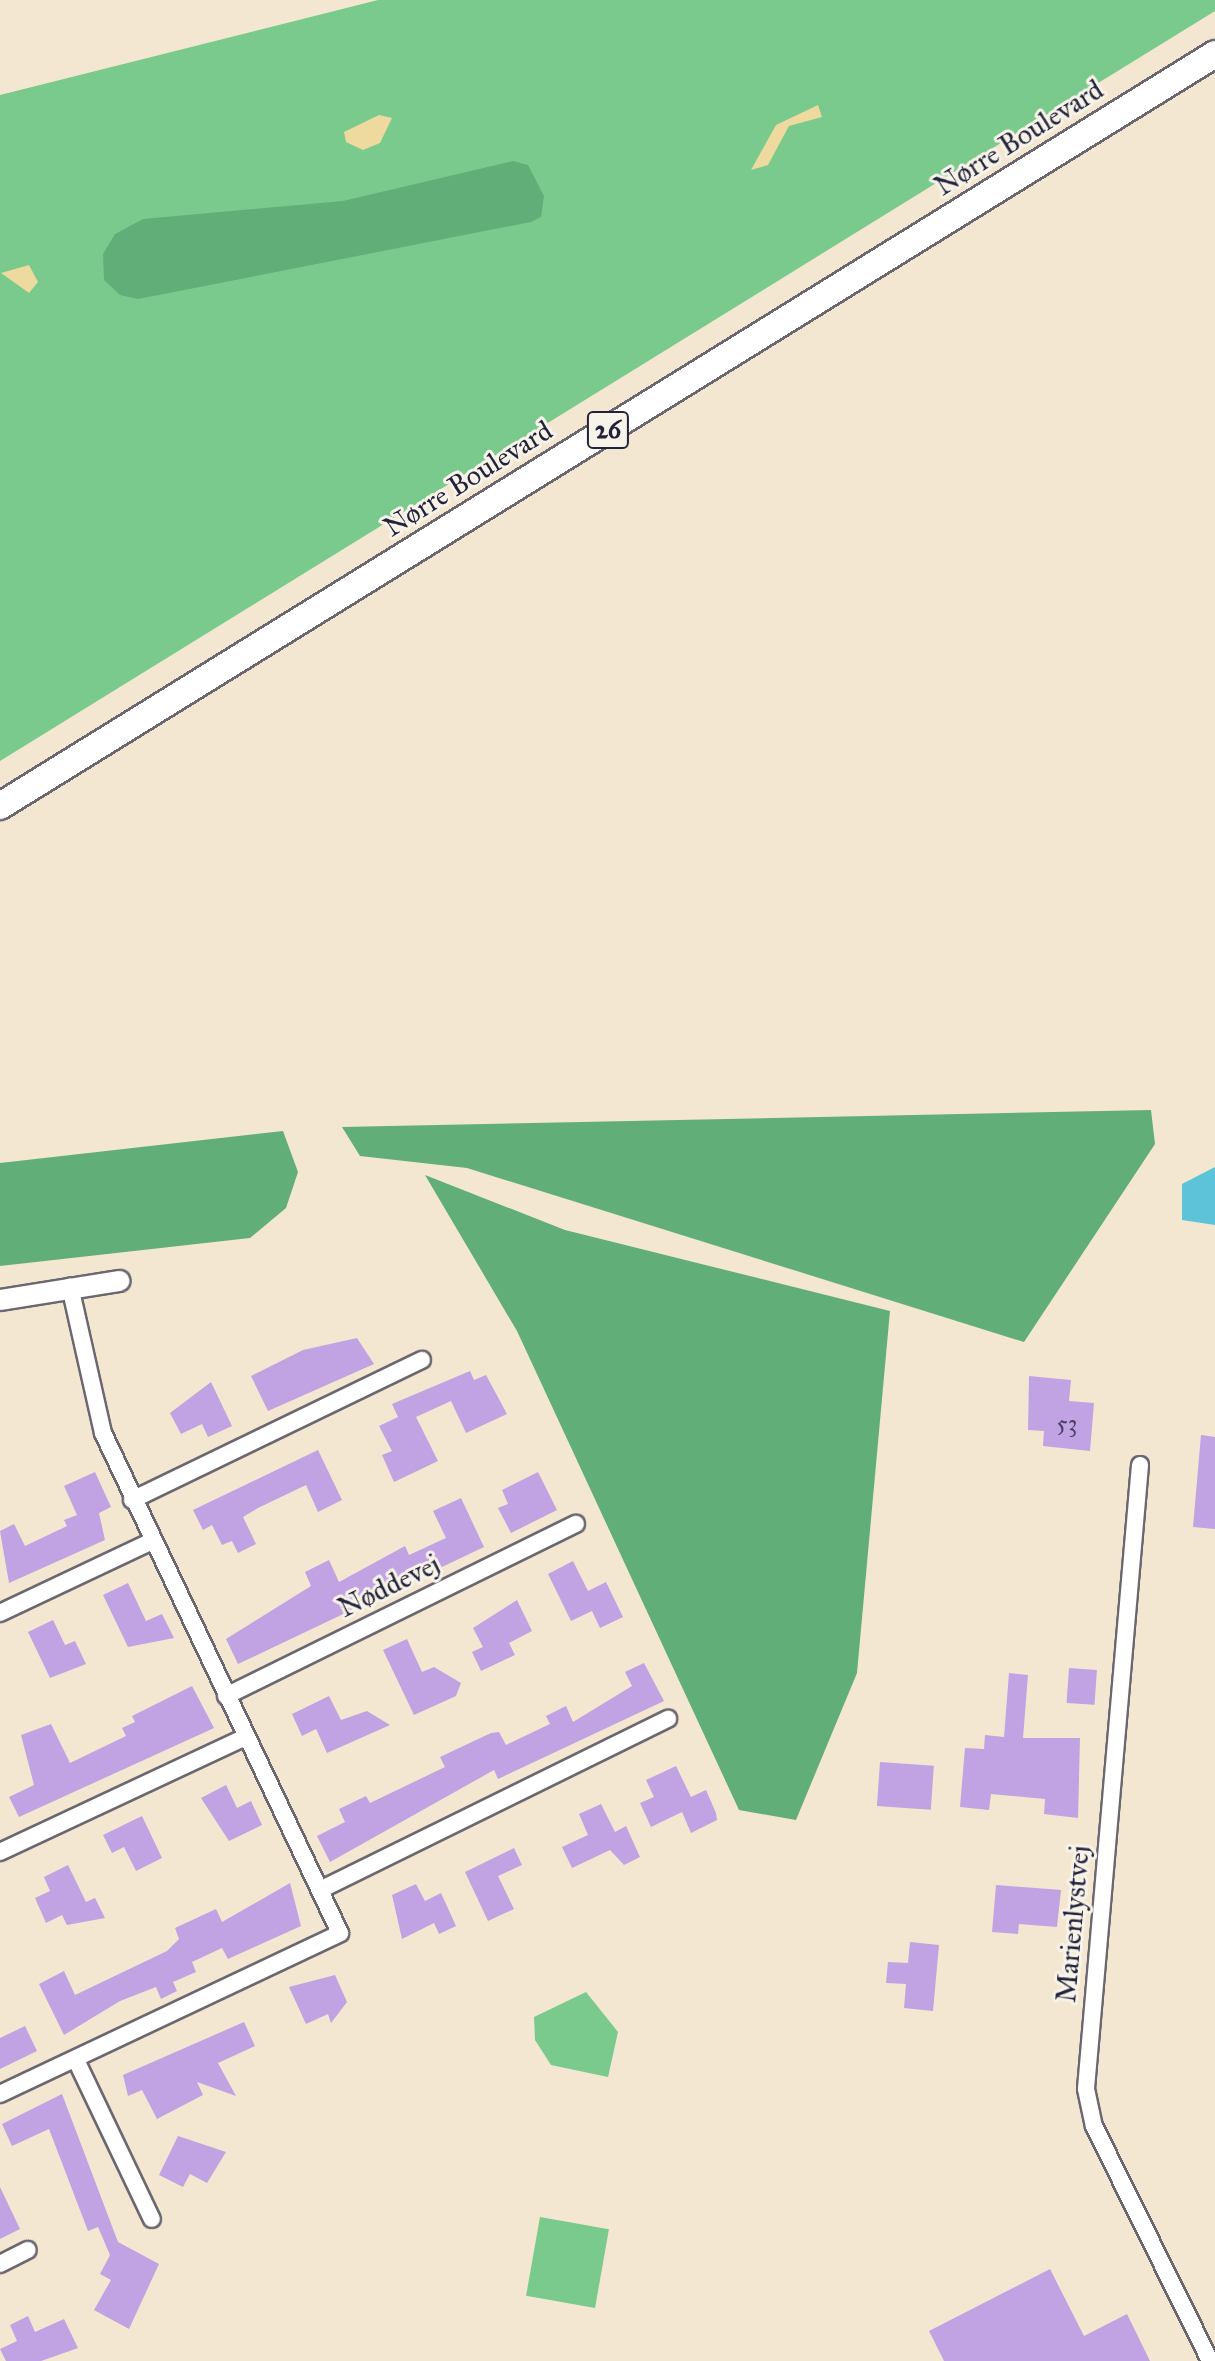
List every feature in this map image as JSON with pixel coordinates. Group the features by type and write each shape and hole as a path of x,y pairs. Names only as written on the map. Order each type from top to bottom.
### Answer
{"highway":[{"name":"Nørre Boulevard","path":"0,806 1215,54"}],"street":[{"path":"0,1300 119,1281"},
{"path":"0,2094 340,1933 132,1500 94,1405 70,1287"},
{"path":"132,1500 422,1360"},
{"name":"Marienlystvej","path":"1140,1465 1086,2089 1094,2126 1210,2361"},
{"name":"Nøddevej","path":"226,1696 576,1524"},
{"path":"0,1613 152,1541"},
{"path":"320,1890 668,1719"},
{"path":"0,1852 246,1737"},
{"path":"76,2060 152,2219"},
{"path":"0,2264 28,2250"}],"green space":[{"path":"378,0 1215,0 1215,11 0,761 0,95"},
{"path":"513,161 528,165 544,196 541,217 531,222 138,299 120,295 104,280 103,254 115,234 143,219 343,201"},
{"path":"1151,1110 1155,1144 1024,1342 467,1168 360,1156 342,1127"},
{"path":"283,1131 298,1172 286,1208 250,1238 0,1266 0,1163"},
{"path":"425,1175 565,1230 890,1311 857,1673 796,1820 739,1810 517,1331"},
{"path":"586,1992 618,2032 608,2077 551,2065 535,2040 534,2017"},
{"path":"540,2217 609,2229 595,2308 526,2296"}],"sand":[{"path":"818,105 822,117 789,126 768,165 751,170 776,125"},
{"path":"379,115 392,118 380,143 363,150 346,142 344,132"},
{"path":"29,265 38,282 29,293 1,273"}],"water":[{"path":"1215,1167 1215,1225 1182,1220 1182,1184"}],"building":[{"path":"357,1338 374,1364 268,1411 251,1376 303,1350"},
{"path":"470,1371 474,1380 486,1375 507,1414 466,1433 451,1401 416,1417 438,1461 394,1482 382,1455 392,1451 379,1426 398,1417 392,1404"},
{"path":"1029,1376 1071,1380 1069,1401 1094,1403 1090,1451 1043,1446 1044,1431 1028,1430"},
{"path":"211,1382 232,1426 208,1437 202,1424 181,1434 170,1413"},
{"path":"1201,1435 1215,1437 1215,1529 1193,1527"},
{"path":"318,1450 342,1500 318,1512 306,1485 258,1508 243,1517 256,1544 238,1553 232,1541 222,1545 212,1525 203,1530 193,1510"},
{"path":"95,1472 111,1507 99,1513 105,1540 9,1583 0,1531 14,1524 25,1546 67,1526 64,1520 77,1515 64,1486"},
{"path":"538,1472 557,1510 511,1533 498,1508 508,1504 502,1490"},
{"path":"461,1498 484,1547 238,1664 226,1639 311,1586 305,1572 329,1560 339,1582 405,1546 409,1555 446,1538 433,1511"},
{"path":"573,1561 588,1591 606,1582 623,1617 600,1628 592,1611 571,1621 548,1574"},
{"path":"128,1583 146,1621 162,1614 174,1638 128,1647 103,1595"},
{"path":"517,1600 532,1631 509,1643 515,1655 481,1671 472,1652 483,1647 473,1628"},
{"path":"53,1620 65,1645 75,1641 86,1664 50,1678 28,1632"},
{"path":"407,1639 422,1672 434,1667 461,1683 456,1696 414,1715 383,1650"},
{"path":"644,1663 664,1701 498,1779 494,1770 330,1862 317,1836 345,1822 339,1809 366,1796 370,1803 445,1767 440,1757 491,1733 499,1732 506,1745 550,1724 546,1716 566,1706 573,1722 632,1686 625,1672"},
{"path":"1069,1668 1097,1670 1094,1705 1067,1703"},
{"path":"1009,1673 1028,1675 1023,1738 1080,1738 1078,1818 1044,1814 1045,1799 991,1794 989,1810 960,1807 965,1748 984,1749 985,1735 1004,1737"},
{"path":"192,1686 214,1728 19,1817 9,1797 34,1785 21,1735 51,1724 70,1763 126,1736 122,1728 135,1722 132,1716"},
{"path":"329,1696 341,1720 367,1711 390,1725 327,1753 316,1729 302,1736 292,1714"},
{"path":"880,1762 934,1766 931,1810 877,1806"},
{"path":"676,1766 691,1797 706,1790 716,1813 717,1820 691,1833 682,1812 651,1827 640,1803 654,1797 646,1780"},
{"path":"226,1785 237,1808 251,1801 262,1825 229,1841 201,1798"},
{"path":"601,1804 615,1832 626,1826 640,1857 624,1865 610,1850 572,1868 562,1847 588,1835 579,1814"},
{"path":"142,1816 162,1858 136,1871 124,1847 112,1853 103,1835"},
{"path":"514,1848 522,1865 498,1876 514,1909 488,1921 465,1872"},
{"path":"68,1865 86,1902 95,1898 105,1918 67,1925 62,1915 46,1923 35,1898 50,1891 44,1877"},
{"path":"290,1883 301,1926 228,1959 222,1948 192,1962 196,1972 173,1982 177,1991 161,1999 156,1987 120,2001 64,2035 39,1984 64,1971 75,1995 167,1951 179,1939 175,1928 216,1909 222,1922"},
{"path":"416,1884 425,1901 441,1893 456,1926 439,1934 434,1923 402,1939 392,1895"},
{"path":"996,1885 1061,1890 1057,1927 1019,1924 1018,1934 992,1932"},
{"path":"910,1942 939,1945 933,2011 904,2008 906,1984 886,1983 888,1962 908,1963"},
{"path":"335,1975 347,2002 331,2023 328,2014 306,2024 289,1987"},
{"path":"244,2022 255,2046 218,2063 236,2096 197,2082 203,2095 157,2119 142,2090 128,2096 123,2075"},
{"path":"25,2026 37,2051 0,2069 0,2038"},
{"path":"62,2094 118,2242 159,2264 129,2329 94,2310 111,2280 100,2274 110,2255 98,2227 88,2231 49,2129 12,2146 2,2124"},
{"path":"178,2136 226,2152 207,2183 190,2174 183,2187 159,2175"},
{"path":"0,2187 20,2229 0,2239"},
{"path":"1050,2269 1084,2336 1127,2314 1150,2361 944,2361 929,2331"},
{"path":"28,2316 35,2332 64,2319 78,2348 41,2361 6,2361 0,2349 17,2341 10,2325"}]}
